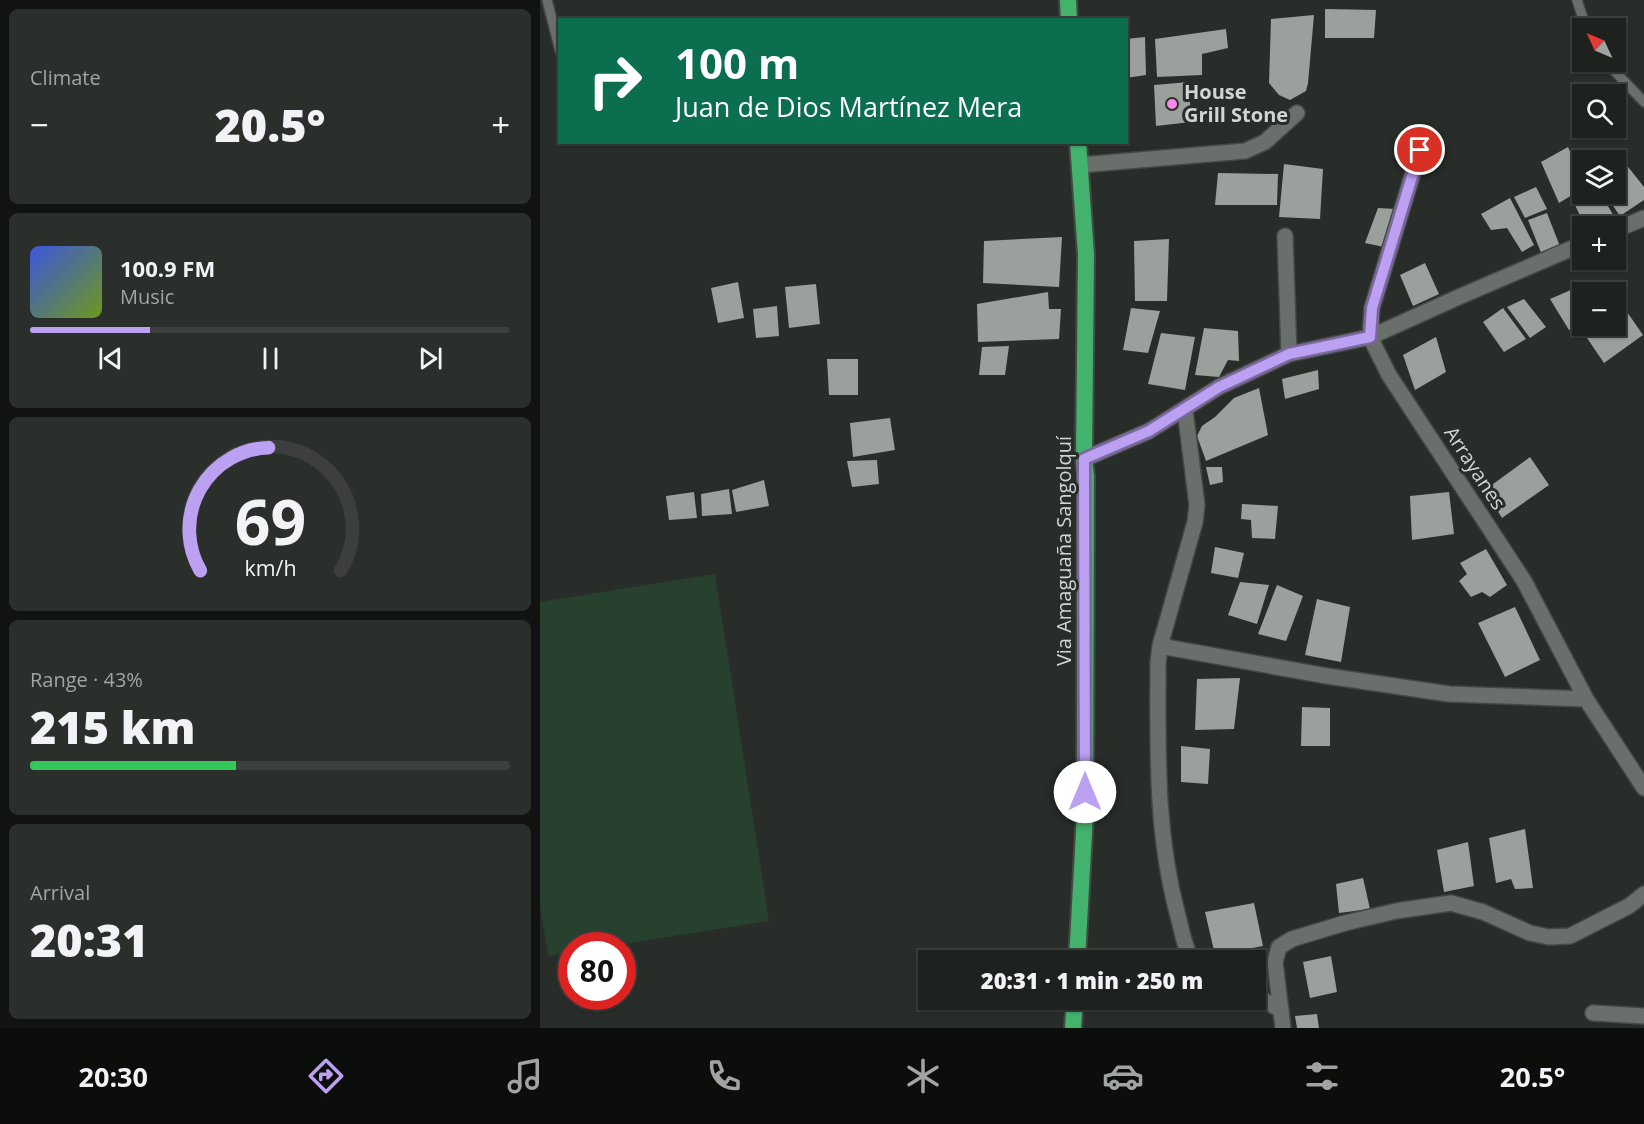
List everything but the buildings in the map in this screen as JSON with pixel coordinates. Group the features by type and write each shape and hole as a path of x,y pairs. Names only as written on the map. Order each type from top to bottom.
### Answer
{"highway":[{"path":"1068,0 1069,18"},
{"name":"Via Amaguaña Sangolquí","path":"1078,144 1086,255 1085,814 1078,950"},
{"path":"1073,1028 1074,1010"}],"street":[{"path":"1080,165 1245,151 1265,142 1297,113"},
{"path":"1370,337 1372,308 1420,150"},
{"path":"1626,226 1644,218"},
{"path":"1285,236 1289,354"},
{"path":"1084,459 1149,431 1219,387 1289,354 1370,337 1572,248"},
{"name":"Arrayanes","path":"1370,337 1389,375 1524,581 1586,699 1644,788"},
{"path":"1185,410 1197,505 1195,522 1160,646 1158,789 1168,879 1187,950"},
{"path":"1160,646 1328,676 1449,694 1586,699"},
{"path":"1283,1028 1275,962 1279,947 1292,939 1396,911 1451,903 1483,912 1530,933 1549,937 1570,936 1629,906 1644,894"},
{"path":"1266,1002 1281,1010"},
{"path":"1593,1012 1644,1016"}],"lane":[{"path":"547,0 558,43"},
{"path":"1577,0 1583,18"},
{"path":"1616,72 1644,102"}],"green space":[{"path":"715,574 769,921 636,942 636,932 558,932 558,954 548,956 540,903 540,602"}],"place":[{"name":"House Grill Stone","path":"1172,104"}],"route":[{"path":"1085,792 1086,476 1084,459 1149,431 1219,387 1289,354 1370,337 1372,308 1420,150"}]}
